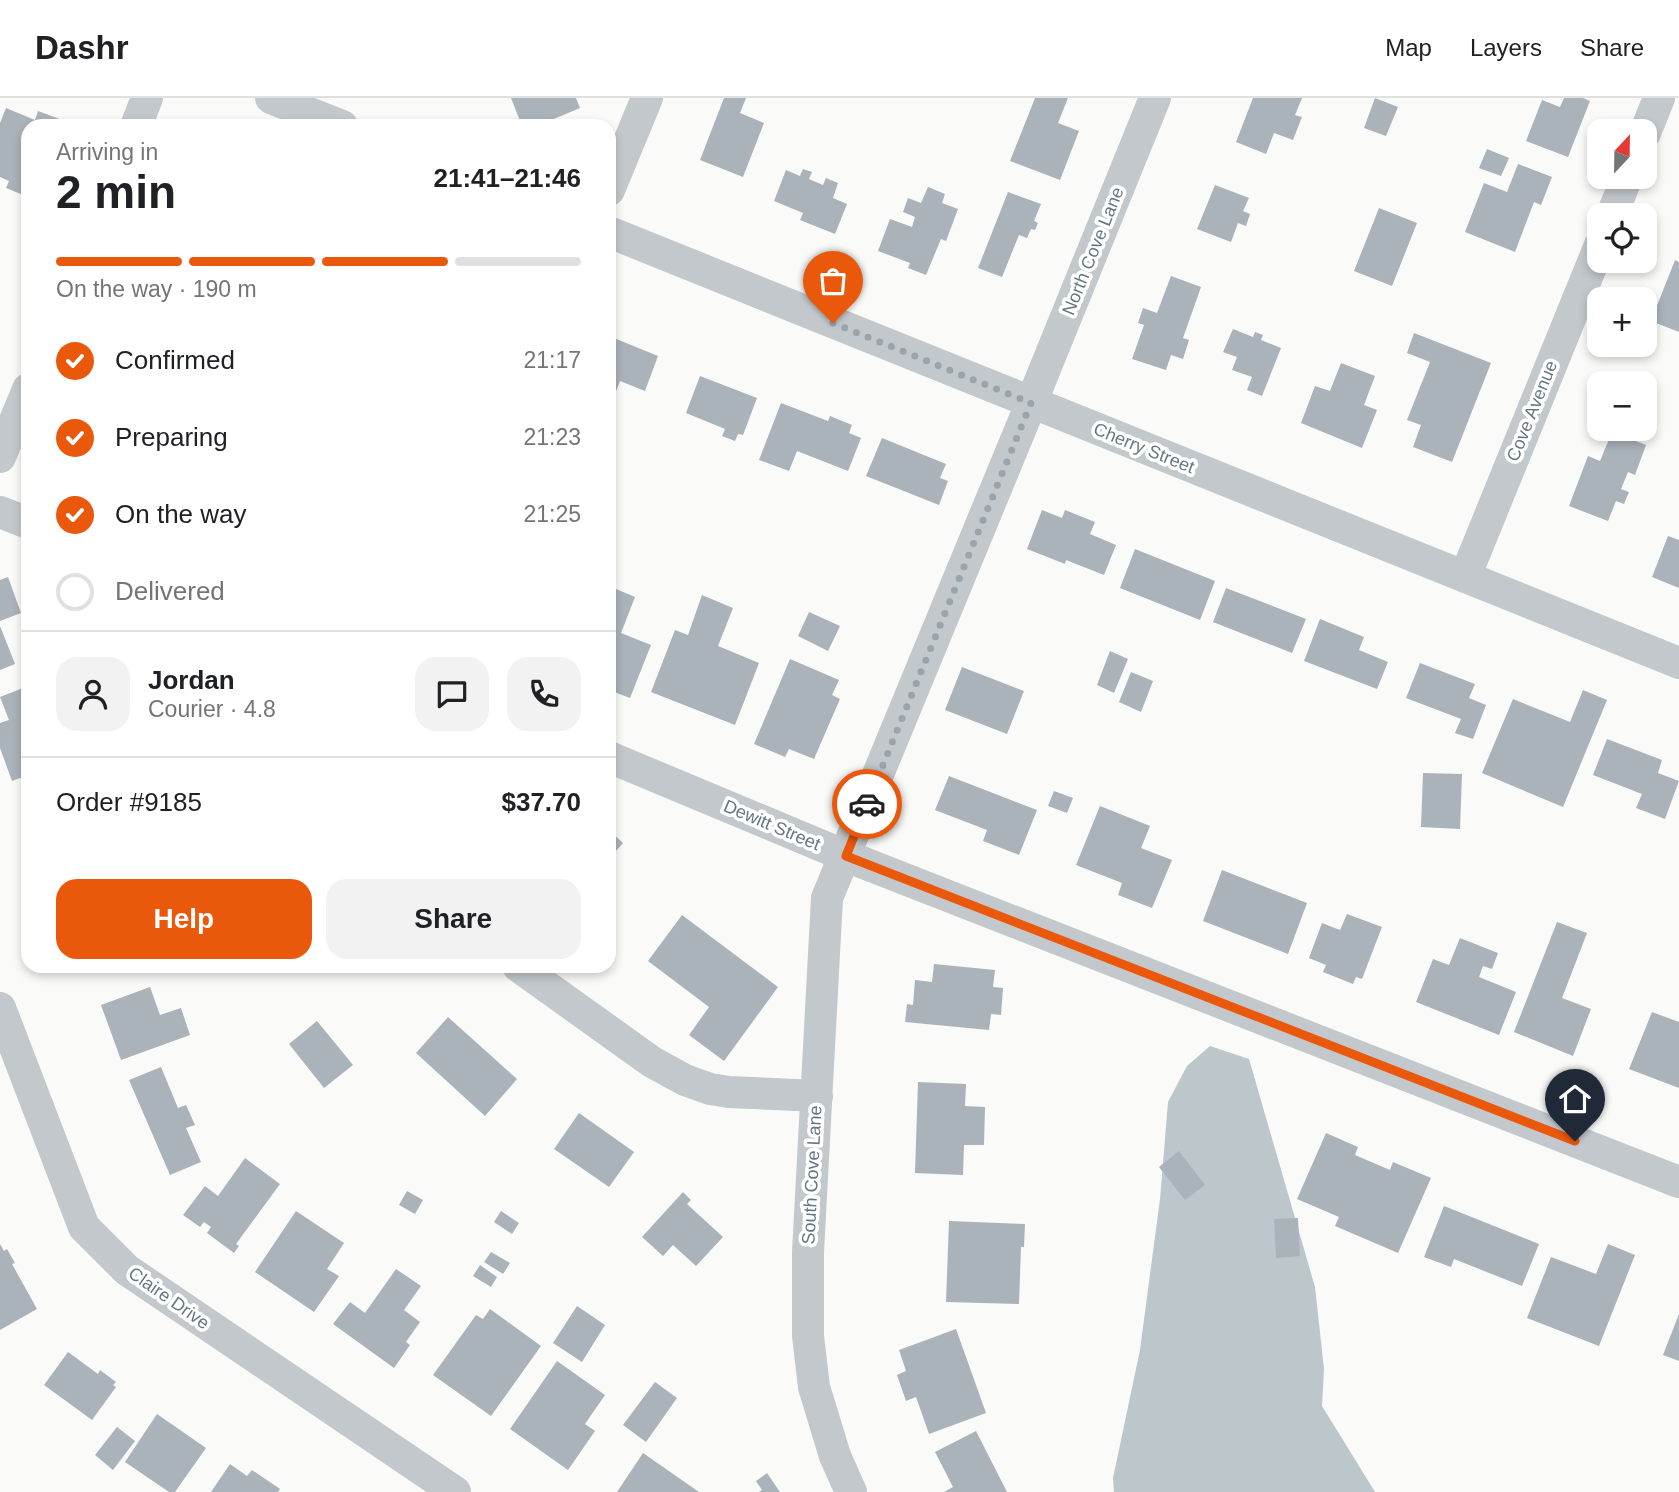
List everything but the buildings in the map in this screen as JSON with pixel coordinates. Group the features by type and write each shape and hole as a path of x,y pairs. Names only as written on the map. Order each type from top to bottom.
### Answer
{"street":[{"path":"139,119 147,98"},
{"path":"271,98 324,119"},
{"path":"616,173 646,98"},
{"name":"North Cove Lane","path":"846,856 1155,98"},
{"path":"1651,119 1659,98"},
{"name":"Cherry Street","path":"616,235 1679,663"},
{"name":"Cove Avenue","path":"1465,577 1589,273"},
{"path":"0,457 21,406"},
{"path":"0,512 21,520"},
{"name":"Dewitt Street","path":"616,760 846,856 1679,1182"},
{"name":"South Cove Lane","path":"846,856 827,898 807,1262 809,1352 814,1387 835,1456 851,1492"},
{"path":"528,973 652,1062 685,1080 710,1089 729,1092 817,1096"},
{"name":"Claire Drive","path":"0,1008 85,1227 127,1270 455,1492"}],"shaded area":[{"path":"1210,1046 1249,1059 1315,1287 1324,1369 1322,1406 1375,1492 1114,1492 1113,1478 1140,1350 1160,1199 1168,1102 1187,1066"}],"way so far":[{"path":"833,323 1031,403 867,804"}],"route":[{"path":"867,804 846,856 1575,1141"}]}
